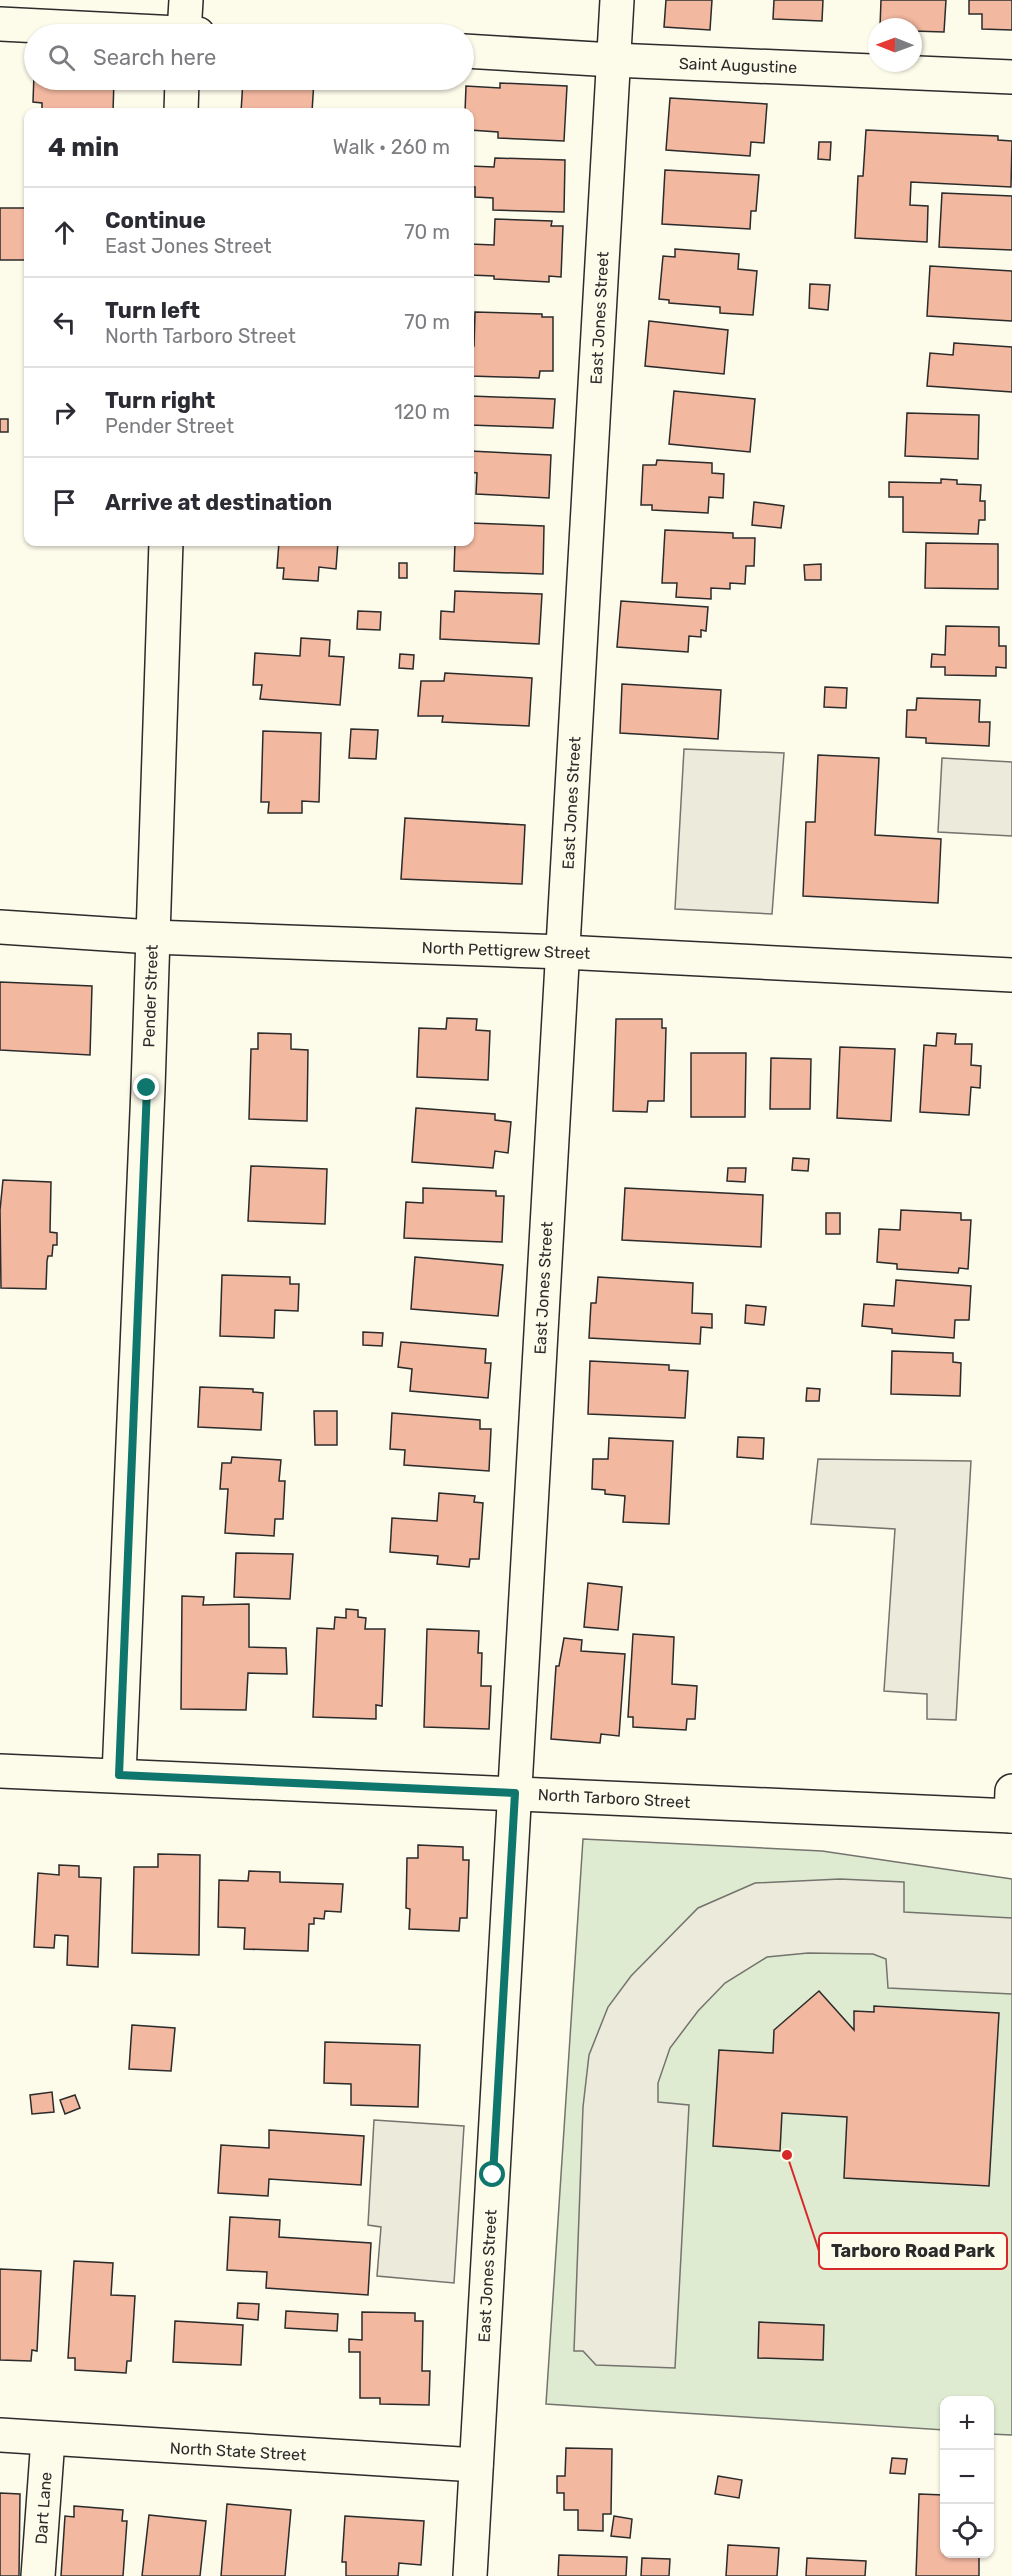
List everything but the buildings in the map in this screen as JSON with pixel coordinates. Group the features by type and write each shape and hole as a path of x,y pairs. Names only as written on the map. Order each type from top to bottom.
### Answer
{"street":[{"path":"186,0 188,24"},
{"name":"East Jones Street","path":"470,2576 616,0"},
{"path":"0,24 24,25"},
{"name":"Saint Augustine","path":"474,52 613,60 1012,77"},
{"path":"181,108 182,90"},
{"name":"Pender Street","path":"119,1775 166,546"},
{"name":"North Pettigrew Street","path":"0,927 152,937 562,952 1012,975"},
{"name":"North Tarboro Street","path":"0,1771 515,1793 1012,1808"},
{"name":"North State Street","path":"0,2434 48,2439 476,2465"},
{"name":"Dart Lane","path":"38,2576 48,2439"}],"green space":[{"path":"583,1839 822,1851 1012,1879 1012,2435 994,2434 994,2396 940,2396 940,2430 546,2404"}],"shaded area":[{"path":"684,749 784,753 772,914 675,909"},
{"path":"942,758 1012,762 1012,836 938,832"},
{"path":"818,1459 971,1461 956,1720 927,1719 927,1694 884,1691 895,1529 811,1524"},
{"path":"840,1879 904,1882 904,1912 1012,1918 1012,1994 888,1988 886,1959 873,1954 808,1953 767,1957 725,1983 698,2011 670,2048 658,2083 658,2102 689,2105 675,2368 596,2365 583,2351 574,2351 583,2107 589,2055 608,2007 631,1976 698,1908 755,1883"},
{"path":"374,2120 464,2126 454,2283 377,2276 381,2227 368,2225"}],"place":[{"name":"Tarboro Road Park","path":"787,2155"}],"route":[{"path":"147,1088 119,1775 515,1793 493,2175"}]}
